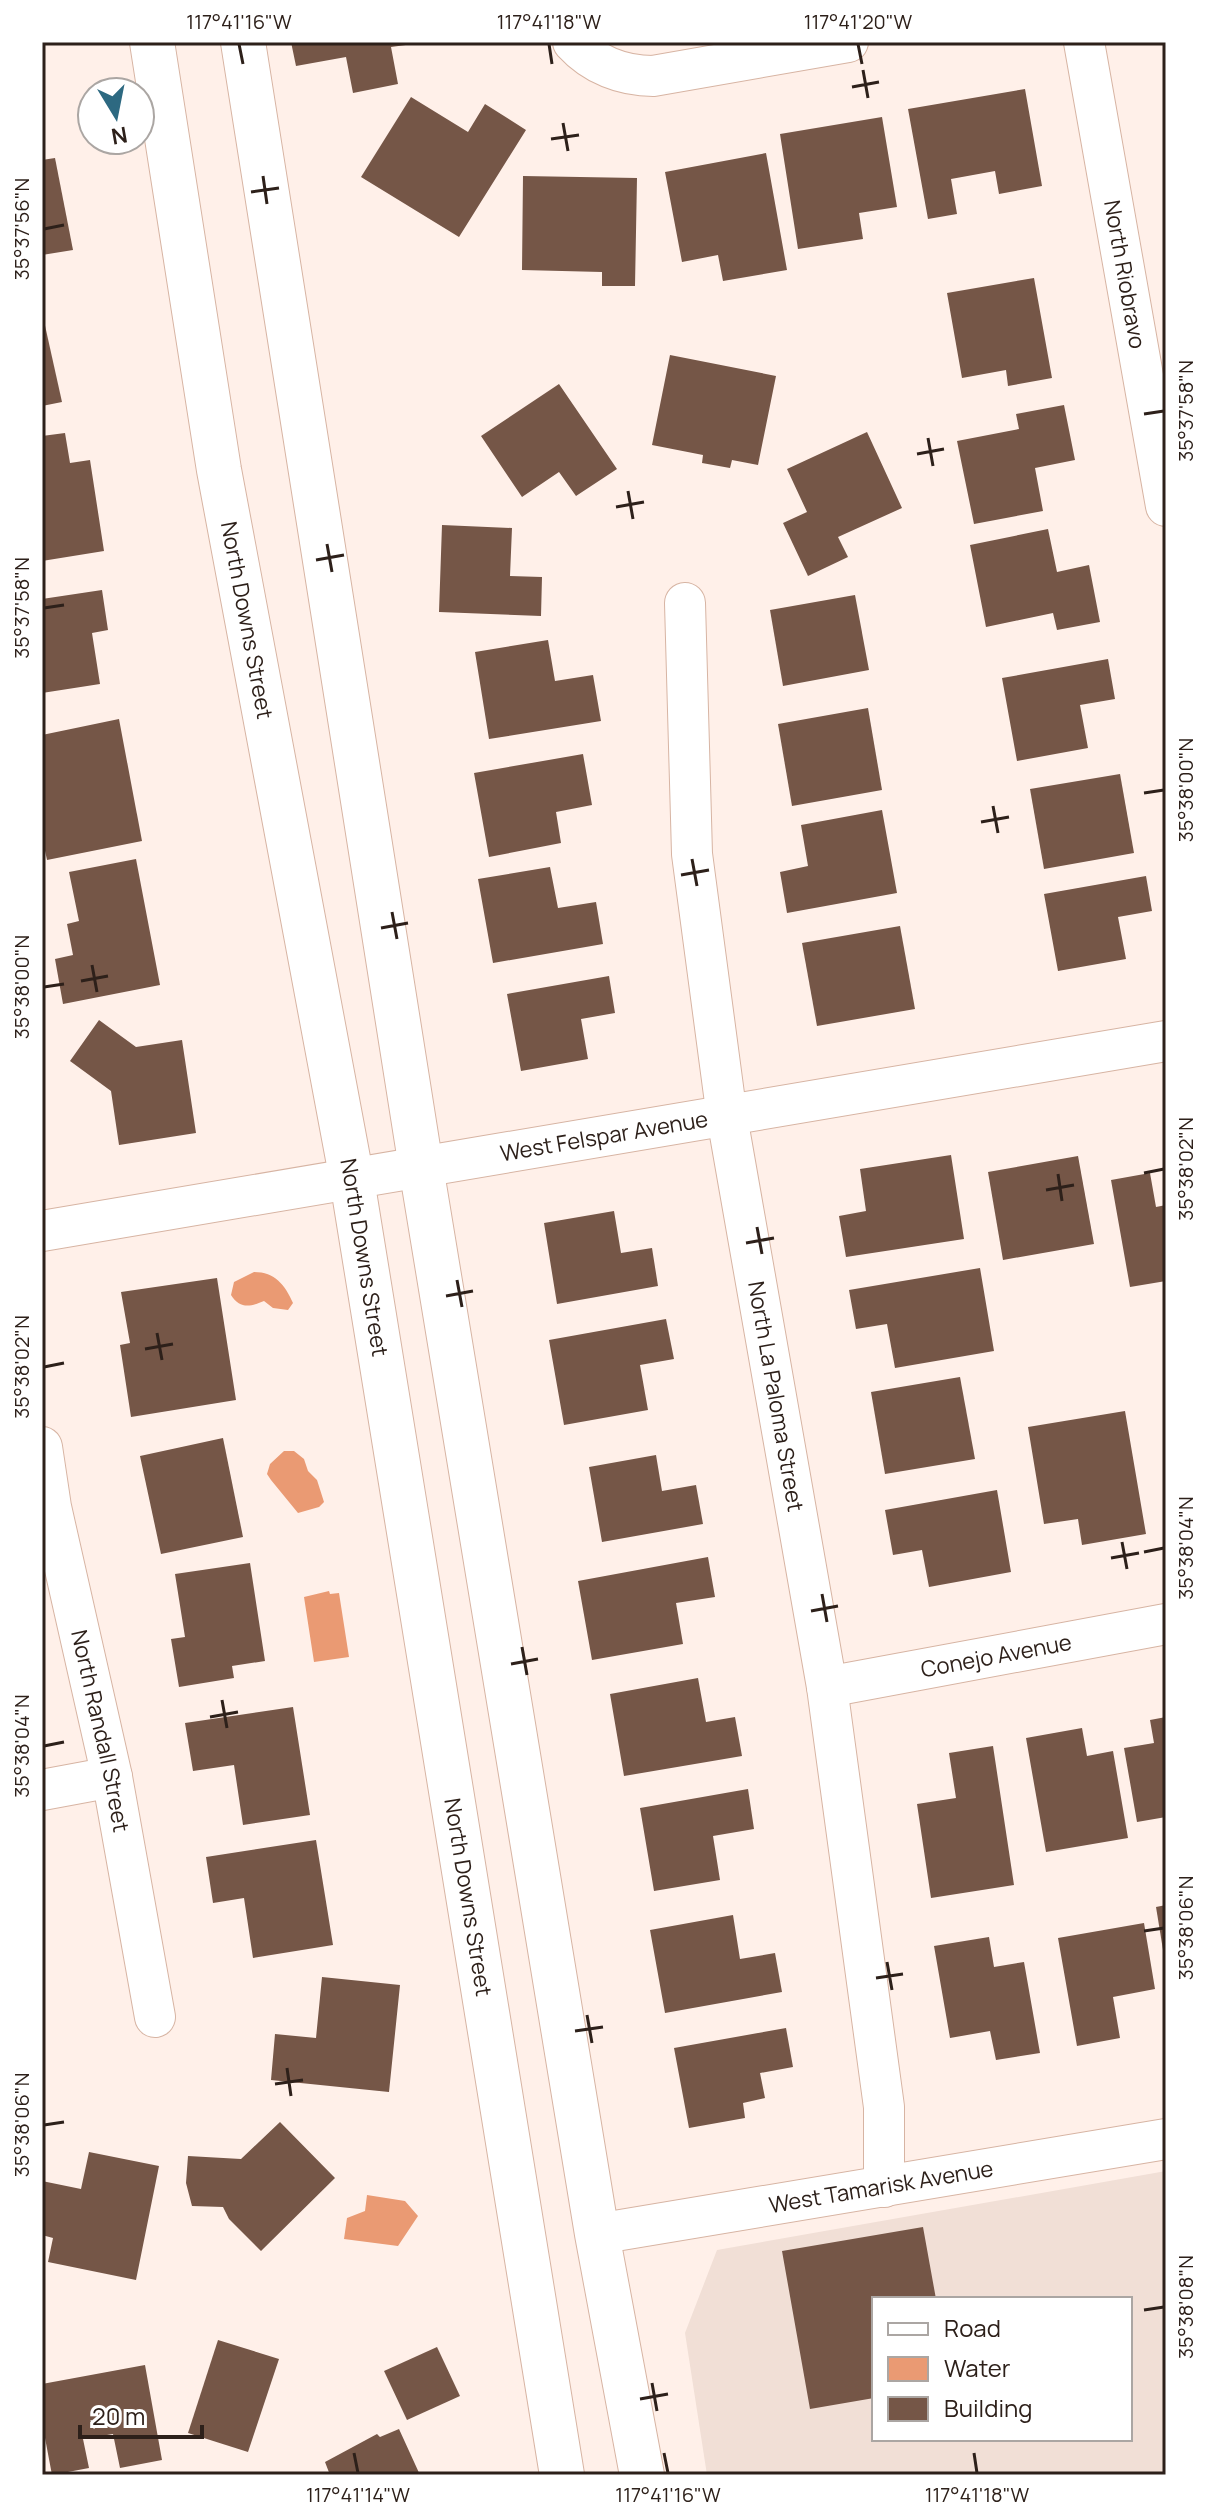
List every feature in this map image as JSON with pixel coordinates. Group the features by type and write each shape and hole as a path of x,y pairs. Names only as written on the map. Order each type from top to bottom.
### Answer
{"main road":[{"name":"North Downs Street","path":"152,42 219,470 352,1180 562,2475"},
{"path":"243,42 421,1167 597,2234 642,2475"}],"street":[{"path":"573,42 606,67 632,76 653,76 848,42"},
{"name":"North Riobravo","path":"1084,42 1166,506"},
{"name":"North La Paloma Street","path":"685,603 692,854 727,1117 827,1687 884,2107 884,2187"},
{"name":"West Felspar Avenue","path":"42,1231 1166,1041"},
{"name":"North Randall Street","path":"42,1447 51,1507 112,1777 155,2017"},
{"name":"Conejo Avenue","path":"827,1687 1166,1624"},
{"path":"42,1790 112,1777"},
{"name":"West Tamarisk Avenue","path":"597,2234 1166,2139"}],"shaded area":[{"path":"1166,2171 1166,2475 707,2475 685,2333 717,2250"}],"water":[{"path":"254,1272 268,1274 283,1285 293,1303 288,1310 273,1308 264,1301 246,1306 234,1300 231,1295 234,1282"},
{"path":"284,1451 294,1451 304,1459 308,1471 317,1480 324,1502 319,1507 298,1513 267,1474 270,1464"},
{"path":"329,1591 330,1594 339,1593 349,1657 314,1662 304,1597"},
{"path":"367,2195 405,2201 418,2216 398,2246 344,2239 347,2218 365,2211"}],"building":[{"path":"291,42 413,44 391,47 398,84 353,93 346,57 296,66"},
{"path":"1025,89 1042,186 999,194 995,171 951,179 957,214 928,219 908,109"},
{"path":"411,97 468,132 485,104 526,130 459,237 361,177"},
{"path":"882,117 897,207 859,213 863,239 798,249 780,134"},
{"path":"766,153 787,270 723,281 718,255 682,262 665,172"},
{"path":"55,158 73,250 42,255 42,160"},
{"path":"523,176 637,178 635,286 602,286 602,272 522,270"},
{"path":"1034,278 1052,378 1008,386 1006,370 962,378 947,293"},
{"path":"42,312 62,402 42,406"},
{"path":"670,355 776,376 758,465 732,460 730,468 702,463 703,455 652,445"},
{"path":"559,384 617,469 576,496 559,472 522,497 481,436"},
{"path":"1064,405 1075,460 1035,468 1043,511 974,524 957,441 1019,429 1016,414"},
{"path":"867,432 902,508 838,537 848,557 808,576 783,523 807,512 787,469"},
{"path":"65,433 70,463 90,460 104,551 42,561 42,436"},
{"path":"442,525 512,528 510,576 542,577 541,616 439,612"},
{"path":"1048,529 1057,572 1089,565 1100,622 1057,630 1053,613 986,627 970,545"},
{"path":"102,590 108,630 92,633 100,684 42,693 42,599"},
{"path":"855,595 869,670 783,686 770,610"},
{"path":"548,640 555,681 593,675 601,721 489,739 475,652"},
{"path":"1108,659 1115,699 1080,705 1088,748 1017,761 1002,678"},
{"path":"868,708 882,790 792,806 778,724"},
{"path":"119,719 142,841 47,860 42,837 42,735"},
{"path":"583,754 592,805 556,812 561,843 489,857 474,773"},
{"path":"1120,774 1134,853 1044,869 1030,789"},
{"path":"882,810 897,893 787,913 780,872 808,866 801,825"},
{"path":"136,859 160,985 63,1004 55,959 73,955 67,924 79,921 69,872"},
{"path":"550,867 558,908 596,902 603,944 493,963 478,879"},
{"path":"1146,876 1152,911 1118,917 1126,959 1058,971 1044,894"},
{"path":"900,926 915,1009 817,1026 802,943"},
{"path":"609,976 615,1013 581,1019 588,1059 521,1071 507,994"},
{"path":"99,1020 136,1047 182,1040 196,1133 119,1145 111,1091 70,1061"},
{"path":"951,1155 964,1239 846,1257 839,1216 866,1211 860,1169"},
{"path":"1078,1156 1094,1244 1003,1260 988,1172"},
{"path":"1150,1173 1156,1207 1166,1205 1166,1281 1130,1287 1111,1180"},
{"path":"614,1211 621,1253 652,1248 658,1286 557,1304 544,1223"},
{"path":"980,1268 994,1351 895,1368 887,1324 856,1329 849,1290"},
{"path":"217,1278 236,1400 131,1417 120,1345 130,1343 121,1292"},
{"path":"666,1319 674,1359 640,1365 648,1410 564,1425 549,1340"},
{"path":"960,1377 975,1459 885,1474 871,1392"},
{"path":"1125,1411 1146,1534 1082,1545 1078,1519 1044,1524 1028,1427"},
{"path":"223,1438 243,1537 161,1554 140,1456"},
{"path":"656,1455 662,1491 696,1485 703,1524 602,1542 589,1467"},
{"path":"997,1490 1011,1572 929,1587 922,1550 893,1555 885,1510"},
{"path":"708,1557 715,1597 676,1603 683,1644 592,1660 578,1581"},
{"path":"250,1563 265,1661 232,1666 234,1678 179,1687 171,1639 185,1637 175,1574"},
{"path":"698,1678 706,1722 735,1717 742,1756 624,1776 610,1694"},
{"path":"293,1707 310,1815 243,1825 234,1765 193,1771 185,1723"},
{"path":"1166,1717 1166,1817 1137,1822 1124,1748 1154,1743 1150,1720"},
{"path":"1082,1728 1087,1756 1113,1751 1128,1838 1046,1852 1026,1738"},
{"path":"993,1746 1014,1885 931,1898 917,1804 956,1798 949,1753"},
{"path":"748,1789 754,1829 713,1836 720,1880 654,1891 640,1808"},
{"path":"316,1840 333,1945 253,1958 244,1898 213,1903 206,1857"},
{"path":"1166,1905 1166,1956 1164,1956 1156,1907"},
{"path":"733,1915 740,1959 775,1953 782,1992 665,2013 650,1930"},
{"path":"1144,1923 1155,1989 1113,1997 1120,2038 1077,2046 1058,1938"},
{"path":"989,1937 994,1967 1024,1962 1040,2053 996,2060 990,2031 950,2038 934,1946"},
{"path":"322,1977 400,1985 389,2092 271,2080 275,2034 316,2038"},
{"path":"786,2028 793,2067 760,2073 765,2098 743,2103 745,2118 689,2128 674,2048"},
{"path":"280,2122 335,2178 261,2251 229,2219 223,2207 192,2206 186,2183 188,2156 241,2159"},
{"path":"89,2152 159,2166 136,2280 48,2262 53,2238 42,2235 42,2181 81,2189"},
{"path":"923,2227 936,2297 872,2297 872,2398 810,2409 782,2251"},
{"path":"218,2340 279,2359 248,2452 188,2433"},
{"path":"437,2347 460,2396 407,2420 384,2371"},
{"path":"145,2365 162,2460 120,2468 113,2434 83,2439 89,2468 52,2475 42,2422 42,2384"},
{"path":"399,2429 420,2475 330,2475 325,2462 377,2434 380,2437"}]}
